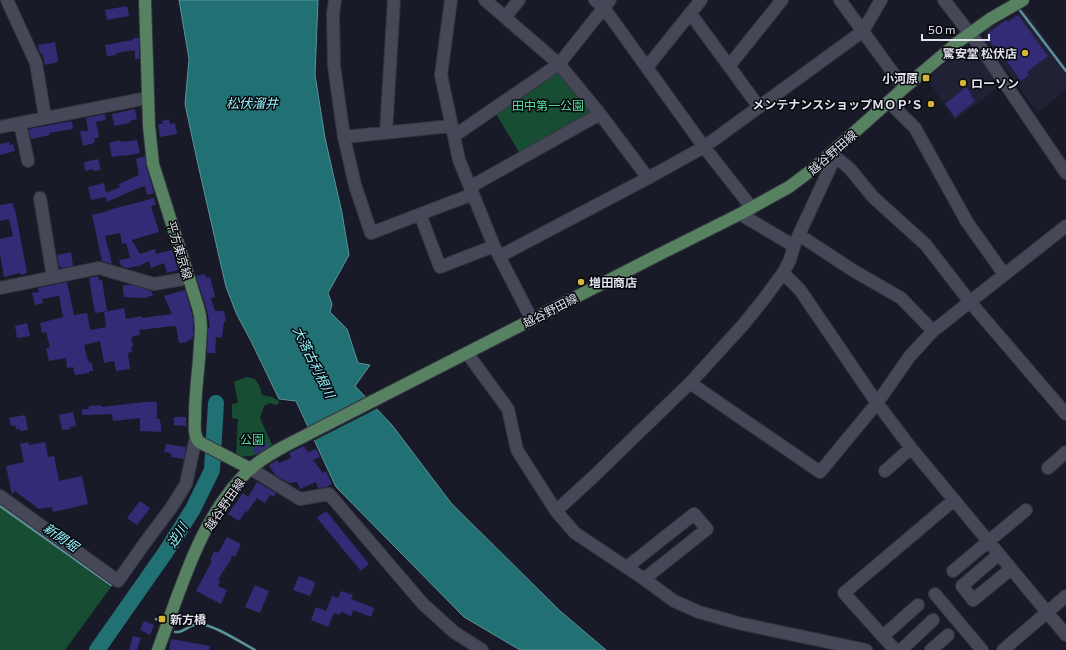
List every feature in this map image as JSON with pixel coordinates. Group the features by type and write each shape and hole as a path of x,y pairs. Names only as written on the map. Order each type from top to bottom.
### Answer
{"main road":[{"name":"平方東京線","path":"145,0 147,98 150,145 153,164 201,320 195,407 196,437"},
{"name":"越谷野田線","path":"158,650 202,536 224,501 237,483 251,468 283,447 752,208 789,187 833,155 904,88 970,33 1022,0"},
{"path":"196,437 199,442 208,448 251,468"}],"street":[{"path":"7,0 36,63 45,117"},
{"path":"335,0 333,14 334,66 344,137 354,185 370,233 420,214 471,191 600,114"},
{"path":"386,132 394,0"},
{"path":"451,0 441,75 459,160 497,251 532,320"},
{"path":"484,0 560,64 648,178"},
{"path":"505,17 519,0"},
{"path":"647,67 701,0"},
{"path":"729,66 782,0"},
{"path":"840,0 904,88"},
{"path":"420,214 440,267 497,251 648,178 704,147 863,31 881,0"},
{"path":"944,0 981,48 1066,173"},
{"path":"344,137 386,132 453,131 560,64 603,3 704,147 752,208"},
{"path":"690,13 759,107"},
{"path":"0,127 147,98"},
{"path":"889,102 916,128 967,222 1004,274"},
{"path":"20,123 28,161"},
{"path":"556,511 690,384 743,325 764,299 784,273 833,155 850,169 873,197 926,245 970,302 1064,408"},
{"path":"40,198 54,277"},
{"path":"740,214 794,246"},
{"path":"690,384 820,472 877,403 910,356 933,331 1066,226"},
{"path":"799,235 854,271 901,298 933,331"},
{"path":"0,288 99,268 154,284 189,278"},
{"path":"784,273 800,290 877,403 911,448 1066,635"},
{"path":"467,353 508,409 517,450 556,511 575,532 674,601 699,612 738,623 866,650"},
{"path":"0,496 118,581 171,508 186,484 196,437"},
{"path":"884,471 911,448"},
{"path":"1048,468 1066,452"},
{"path":"251,468 300,499 329,494 423,604 454,632 482,650"},
{"path":"895,650 844,593 954,500"},
{"path":"953,572 1026,510"},
{"path":"627,567 694,514 707,529 644,579"},
{"path":"999,554 962,586 973,600 1011,569"},
{"path":"935,594 982,650"},
{"path":"1003,650 1066,596"},
{"path":"883,636 918,605"},
{"path":"901,650 933,620"},
{"path":"931,650 948,636"}],"shaded area":[{"name":"驚安堂 松伏店","path":"1025,10 1066,67 1066,90 1037,113 984,38 985,30"},
{"name":"ローソン","path":"965,47 974,47 999,87 955,120 927,79"}],"green space":[{"name":"田中第一公園","path":"557,66 593,113 519,152 493,109"},
{"name":"公園","path":"247,377 255,379 260,387 262,395 272,397 279,401 276,405 270,403 264,406 260,418 272,445 255,455 241,456 236,455 238,419 232,418 232,404 238,403 234,382"},
{"path":"0,507 111,587 65,650 0,650"}],"water":[{"path":"179,0 318,0 315,75 325,138 342,213 349,255 328,293 332,304 330,312 347,329 358,363 370,365 355,386 392,425 451,503 559,610 606,650 520,650 464,617 336,487 296,401 279,399 237,315 226,287 185,104 189,59"}],"pier":[{"path":"367,396 378,408 313,441 307,428"}],"building":[{"path":"127,6 129,16 107,20 105,10"},
{"path":"1018,15 1048,56 1027,72 1029,75 1021,81 995,45 993,46 988,38 990,36 988,33 1006,20 1008,22"},
{"path":"133,38 139,38 139,59 135,59 135,50 107,56 105,45 133,40"},
{"path":"55,42 58,62 45,65 38,45"},
{"path":"966,87 975,101 955,117 945,104"},
{"path":"135,109 137,119 130,121 130,123 114,126 112,114"},
{"path":"105,114 106,120 96,122 99,137 94,139 94,143 83,146 80,131 88,131 86,118"},
{"path":"169,119 170,124 175,123 177,134 160,137 158,124 163,124 162,121"},
{"path":"72,121 73,129 49,133 50,135 31,139 29,129"},
{"path":"120,140 121,142 137,140 140,153 112,157 109,143"},
{"path":"9,142 10,145 13,144 15,151 0,155 0,144"},
{"path":"145,156 146,166 154,193 147,195 145,186 107,202 106,197 91,200 88,187 104,183 106,193 120,187 119,184 139,175 136,159"},
{"path":"98,159 101,170 93,171 93,169 85,171 84,162"},
{"path":"154,198 156,205 151,206 159,232 132,240 140,254 155,249 156,254 172,250 178,270 167,273 164,263 151,268 149,261 139,266 127,268 121,266 119,260 130,258 126,243 122,244 120,233 105,236 112,264 102,261 92,215"},
{"path":"13,203 27,273 4,277 0,254 0,239 13,236 9,219 0,221 0,205"},
{"path":"71,252 73,266 63,268 59,267 57,255"},
{"path":"205,274 206,278 210,277 215,297 211,298 215,311 224,311 226,321 224,322 222,338 216,337 215,353 207,353 208,328 210,327 207,310 196,276"},
{"path":"98,276 99,280 102,280 107,311 95,313 89,278"},
{"path":"67,282 74,315 87,313 90,330 106,327 104,312 124,308 126,319 142,316 142,318 172,314 164,296 185,290 193,318 193,337 187,342 179,343 176,326 139,330 140,335 131,337 133,346 131,347 132,352 128,353 130,369 116,371 114,361 104,363 100,341 84,345 88,361 89,363 92,363 93,371 75,375 73,367 67,368 66,358 49,361 46,348 50,347 46,332 42,333 40,323 63,317 59,296 42,299 43,303 35,305 32,293 39,292 38,288"},
{"path":"123,285 132,285 151,291 153,295 145,298 124,297"},
{"path":"27,323 30,336 17,338 15,326"},
{"path":"157,402 157,419 160,419 161,432 140,431 140,418 113,421 112,414 82,415 82,409 89,409 89,406 101,405 101,407"},
{"path":"73,412 76,426 70,427 71,429 63,430 59,415"},
{"path":"25,415 28,430 20,431 20,429 16,429 15,425 11,426 9,418"},
{"path":"174,417 186,417 186,426 174,425"},
{"path":"260,433 268,447 256,454 253,451"},
{"path":"28,442 29,445 45,442 48,457 54,456 59,481 82,476 88,504 53,512 52,507 39,509 15,491 12,495 6,466 24,462 20,444"},
{"path":"166,444 186,447 184,459 171,457 171,453 164,452"},
{"path":"304,446 308,452 316,449 320,457 313,460 323,473 326,471 332,484 326,487 318,488 316,482 300,489 297,482 289,483 275,475 269,465 277,460 279,463 291,458 289,453"},
{"path":"257,482 276,493 274,497 270,495 265,503 257,498 239,521 228,514 243,493 248,497"},
{"path":"140,501 150,508 137,525 127,518"},
{"path":"326,511 369,564 361,571 317,518"},
{"path":"227,537 241,544 235,557 232,555 230,562 218,580 220,581 218,586 227,590 221,604 196,591 212,561 210,560 214,551 218,553"},
{"path":"299,576 315,582 310,596 293,590"},
{"path":"255,585 269,591 260,613 245,607"},
{"path":"341,591 353,595 351,599 374,608 371,617 353,610 351,616 342,612 339,615 334,613 328,627 311,620 316,607 326,611 332,596 338,598"},
{"path":"144,621 154,625 150,635 140,630"},
{"path":"133,636 141,638 137,650 129,650"},
{"path":"171,639 210,646 209,650 169,650"}],"waterway":[{"path":"1019,9 1066,71"},
{"name":"逆川","path":"97,650 165,553 193,509 212,470 216,403"},
{"name":"新開堀","path":"0,506 111,585"},
{"name":"新開堀","path":"156,619 161,622"},
{"name":"新開堀","path":"175,632 198,624 204,625 235,638 255,650"}],"place":[{"name":"驚安堂 松伏店","path":"1025,53"},
{"name":"小河原","path":"926,78"},
{"name":"ローソン","path":"963,83"},
{"name":"メンテナンスショップＭＯＰ’Ｓ","path":"931,104"},
{"name":"増田商店","path":"581,282"},
{"name":"新方橋","path":"162,619"}],"water label":[{"name":"松伏溜井","path":"252,103"},
{"name":"大落古利根川","path":"314,362"}]}
